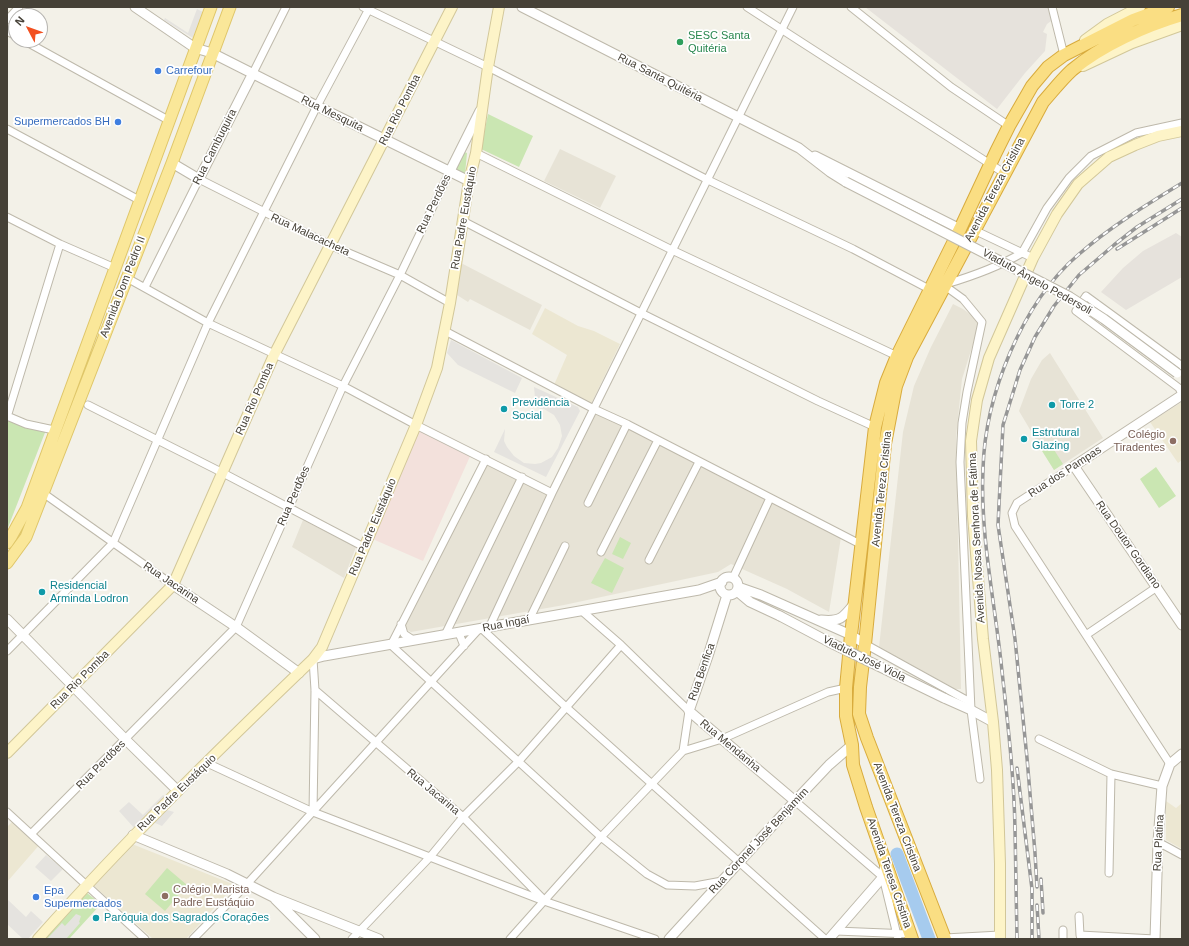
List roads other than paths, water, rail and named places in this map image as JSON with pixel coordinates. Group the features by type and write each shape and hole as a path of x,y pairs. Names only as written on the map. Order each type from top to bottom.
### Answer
{"highway":[{"name":"Avenida Tereza Cristina","path":"866,807 853,765 852,745 846,716 846,688 850,635 862,545 874,426 886,383 897,356 929,289 960,229 1009,126 1032,86 1048,68 1064,55 1133,20 1168,7"},
{"name":"Avenida Tereza Cristina","path":"945,939 859,714 860,687 866,644 885,444 896,386 908,357 1004,173 1043,102 1072,71 1087,59 1109,46 1162,21 1182,15"},
{"name":"Avenida Teresa Cristina","path":"866,807 911,937"}],"main road":[{"name":"Avenida Dom Pedro II","path":"7,543 12,537 26,508 211,7"},
{"name":"Avenida Dom Pedro II","path":"7,563 26,537 172,162 230,7"},
{"name":"Rua Rio Pomba","path":"7,754 173,585 274,355 452,7"},
{"name":"Rua Padre Eustáquio","path":"38,939 133,835 299,673 313,659 322,647 416,425 437,368 450,303 469,181 476,153 488,67 499,7"},
{"name":"Avenida Tereza Cristina","path":"1064,55 1107,24 1140,7"},
{"name":"Avenida Tereza Cristina","path":"1072,71 1132,43 1182,25"},
{"name":"Avenida Nossa Senhora de Fátima","path":"1000,937 1000,864 997,770 983,639 973,516 971,441 977,400 988,358 1033,258 1057,214 1078,184 1109,157 1158,136 1182,131"}],"street":[{"path":"7,20 19,7"},
{"name":"Rua Mesquita","path":"135,7 195,48 212,53 469,181"},
{"name":"Rua Cambuquira","path":"145,287 286,7"},
{"name":"Rua Santa Quitéria","path":"522,7 738,118 960,229"},
{"path":"747,7 1004,173"},
{"path":"193,939 247,884 464,646 483,629 794,7"},
{"path":"851,7 951,87 1009,126"},
{"path":"1052,7 1064,55"},
{"path":"7,651 113,543 208,323 367,8 488,67 708,180 852,249 929,289"},
{"path":"38,48 170,121"},
{"name":"Rua Perdões","path":"32,833 126,740 236,627 343,386 400,275 483,106"},
{"path":"946,285 1006,262 1022,253 1047,208 1069,178 1091,156 1136,133 1182,123"},
{"path":"7,129 140,201"},
{"name":"Rua Santa Quitéria","path":"799,148 830,172 846,182"},
{"path":"476,153 672,250 897,356"},
{"name":"Rua Malacacheta","path":"172,162 199,180 263,213 330,245 400,275 450,303"},
{"name":"Viaduto Ângelo Pedersoli","path":"846,182 1070,297 1180,372"},
{"path":"7,217 60,244 115,268"},
{"path":"463,221 641,313 818,401 874,426"},
{"path":"974,230 1033,258"},
{"path":"54,430 26,424 7,417 60,244"},
{"path":"127,278 208,323 343,386 416,425 552,493"},
{"path":"946,285 963,299 982,322 962,423 960,462 970,706 980,779"},
{"path":"1180,372 1086,296 1076,311 1179,388 1182,395"},
{"path":"445,331 594,409 627,424 862,545"},
{"name":"Rua dos Pampas","path":"1086,635 1015,526 1012,512 1017,503 1182,395"},
{"path":"88,406 223,473 364,547"},
{"path":"588,503 627,424"},
{"path":"601,552 658,440"},
{"path":"486,459 391,645 601,837 647,874 667,885 695,886 722,881"},
{"path":"649,560 699,462"},
{"name":"Rua Doutor Gordiano","path":"1074,466 1182,624"},
{"path":"445,635 522,477"},
{"name":"Rua Jacarina","path":"43,494 236,627 299,673"},
{"path":"733,578 770,498"},
{"path":"531,616 565,546"},
{"path":"726,578 733,578 737,582 738,589 733,594 724,593 721,588 722,582 726,578"},
{"name":"Rua Ingaí","path":"313,659 413,640 483,629 531,616 582,611 700,590 722,582"},
{"path":"1157,587 1086,635 1170,764 1182,754"},
{"path":"738,589 755,593 850,635 970,706"},
{"name":"Viaduto José Viola","path":"738,589 750,602 944,698 970,706 993,722"},
{"name":"Rua Ingaí","path":"700,590 724,593"},
{"name":"Rua Benfica","path":"683,751 689,711 708,656 724,593"},
{"path":"816,620 838,620 843,617 854,604"},
{"name":"Rua Mendanha","path":"582,611 621,645 689,711 796,801 882,877"},
{"path":"7,618 178,791"},
{"path":"401,624 404,634 413,640"},
{"path":"483,629 566,707 825,939"},
{"path":"459,633 464,646"},
{"path":"352,939 430,857 463,817 518,761 621,645"},
{"path":"313,659 315,690 313,812"},
{"path":"510,939 601,837 683,751 722,740 828,692 846,688"},
{"name":"Rua Jacarina","path":"315,690 376,744 463,817 544,900"},
{"path":"1039,739 1111,774 1162,786"},
{"name":"Rua Coronel José Benjamim","path":"670,939 829,765 852,745"},
{"path":"207,763 313,812 544,900 655,939"},
{"name":"Rua Platina","path":"1155,939 1158,842 1162,786 1170,764"},
{"path":"1110,873 1111,774"},
{"path":"7,812 32,833 145,939"},
{"path":"133,835 227,874 273,897 379,939"},
{"path":"1158,842 1182,855"},
{"path":"829,939 882,877 886,863"},
{"path":"882,877 897,936"},
{"path":"273,897 315,939"},
{"path":"1079,916 1080,937 1155,939"},
{"path":"1062,930 1063,939"},
{"path":"836,931 911,937"},
{"path":"945,939 1000,937"}],"waterway":[{"path":"897,854 929,939"}],"railway":[{"path":"1017,939 1012,766 1001,662 988,566 984,517 983,469 985,441 991,411 999,381 1010,352 1024,324 1040,298 1058,275 1078,255 1115,226 1182,183"},
{"path":"1037,887 1027,758 1015,639 998,525 1003,425 1020,370 1035,337 1054,306 1079,275 1114,245 1137,227 1182,199"},
{"path":"1117,249 1182,208"},
{"path":"1017,768 1032,889 1032,939"},
{"path":"1041,879 1043,913"},
{"path":"1037,905 1039,939"}],"place":[{"name":"SESC Santa Quitéria","path":"680,42"},
{"name":"Carrefour","path":"158,71"},
{"name":"Supermercados BH","path":"118,122"},
{"name":"Torre 2","path":"1052,405"},
{"name":"Previdência Social","path":"504,409"},
{"name":"Estrutural Glazing","path":"1024,439"},
{"name":"Colégio Tiradentes","path":"1173,441"},
{"name":"Residencial Arminda Lodron","path":"42,592"},
{"name":"Colégio Marista Padre Eustáquio","path":"165,896"},
{"name":"Epa Supermercados","path":"36,897"},
{"name":"Paróquia dos Sagrados Corações","path":"96,918"}]}
